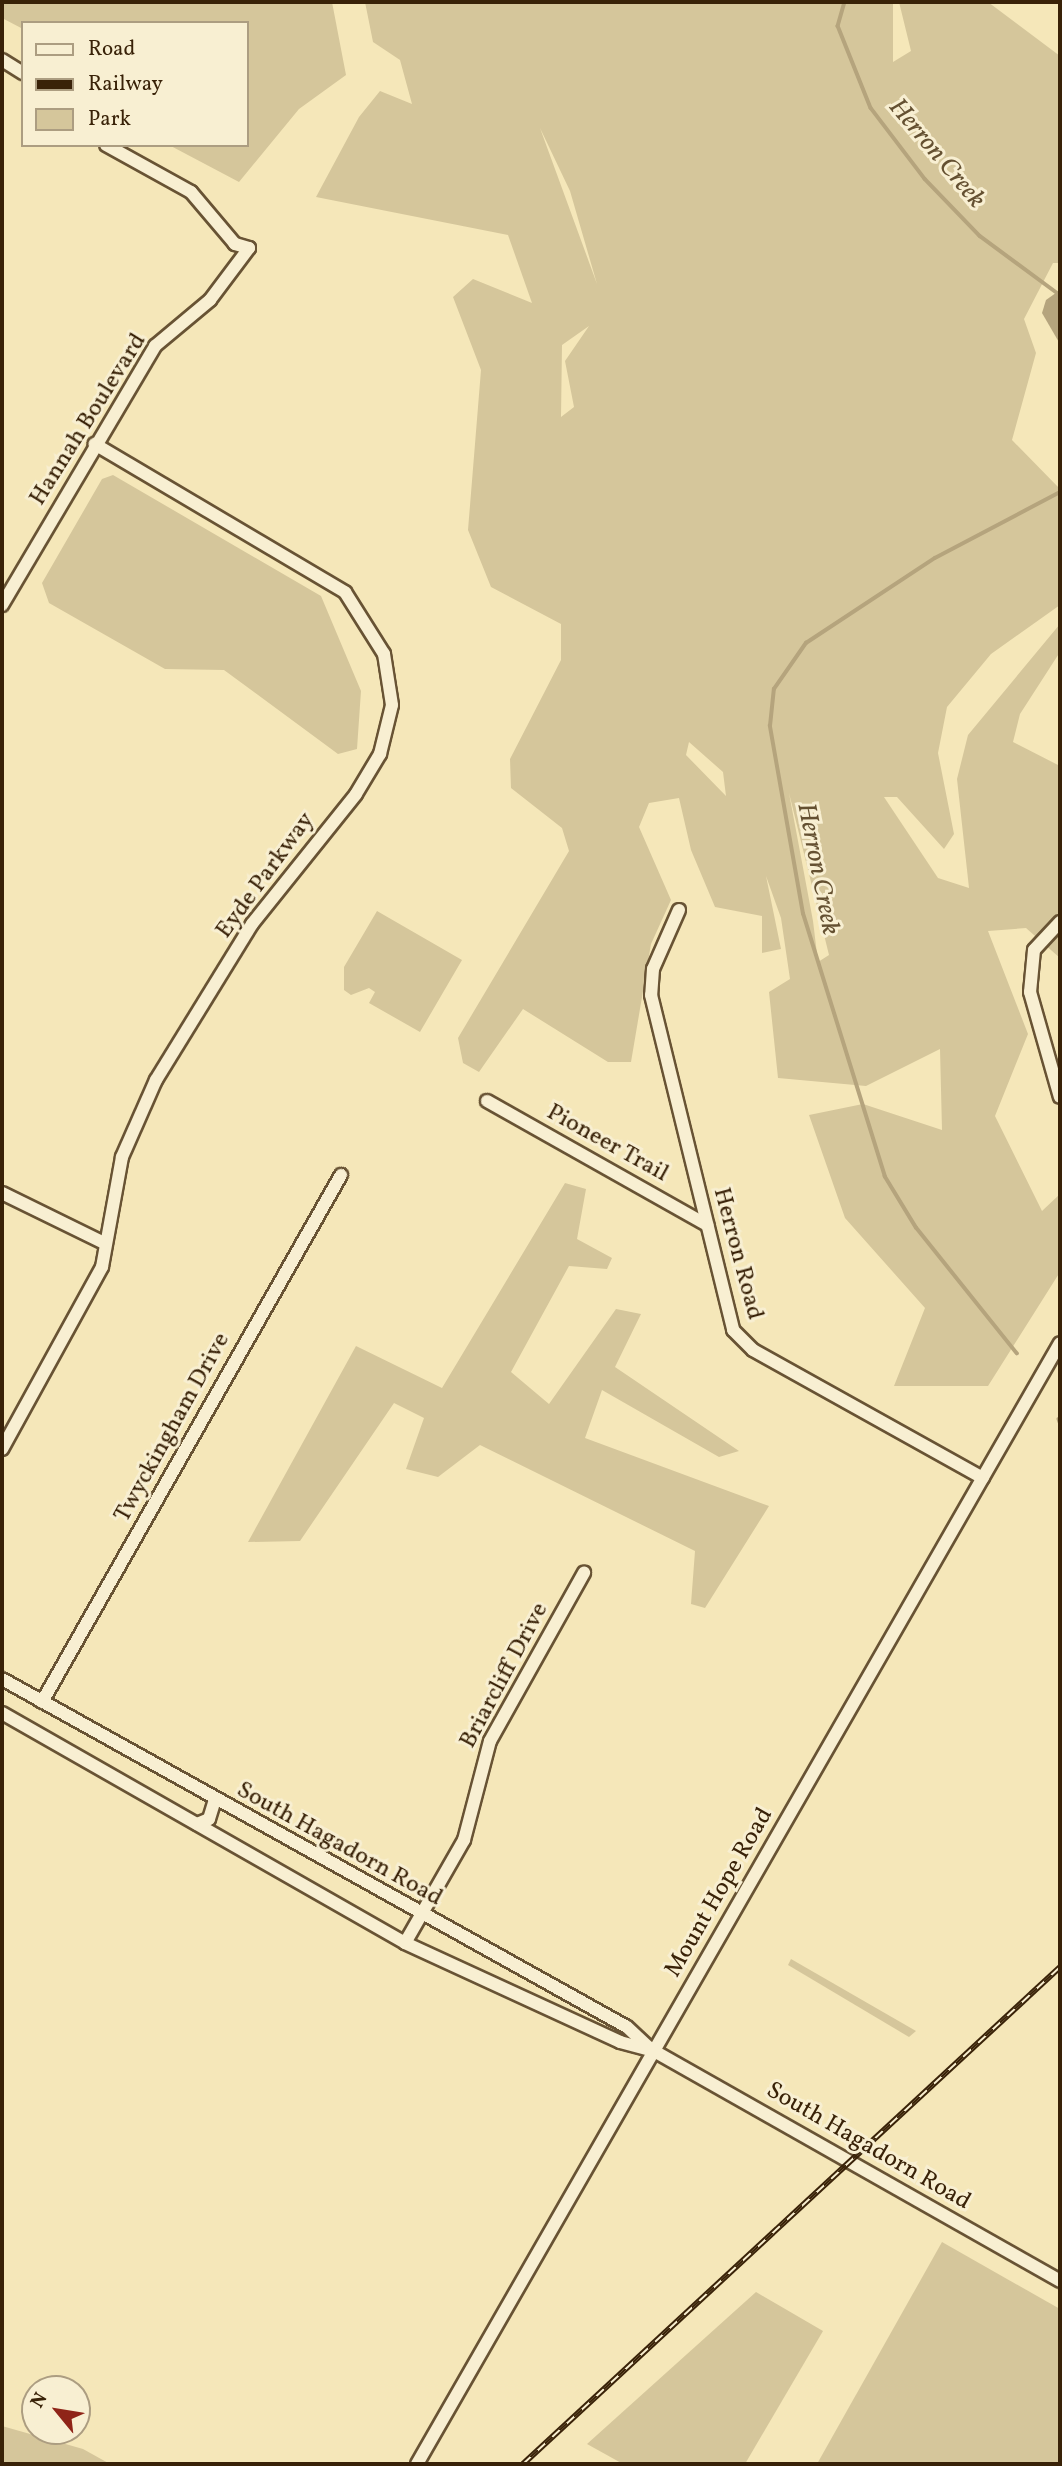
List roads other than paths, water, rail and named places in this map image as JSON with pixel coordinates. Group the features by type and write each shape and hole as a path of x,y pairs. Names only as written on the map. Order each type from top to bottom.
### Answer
{"street":[{"path":"2,60 21,72"},
{"name":"Hannah Boulevard","path":"2,605 94,444 155,346 210,300 249,248 235,244 191,192 110,147"},
{"name":"Eyde Parkway","path":"2,1449 90,1296 122,1157 156,1080 252,924 356,794 380,754 392,705 384,654 345,592 94,444"},
{"name":"Herron Road","path":"679,910 653,969 651,995 730,1323 743,1342 983,1478"},
{"path":"1060,922 1034,950 1030,992 1060,1097"},
{"name":"Pioneer Trail","path":"487,1101 707,1225"},
{"name":"Twyckingham Drive","path":"42,1702 341,1175"},
{"path":"2,1193 104,1243"},
{"name":"Mount Hope Road","path":"417,2464 1060,1343"},
{"name":"Briarcliff Drive","path":"405,1943 464,1840 490,1741 584,1573"},
{"name":"South Hagadorn Road","path":"2,1679 421,1916 627,2027 654,2051 1060,2281"},
{"name":"South Hagadorn Road","path":"2,1713 405,1943 620,2042 654,2051"},
{"path":"197,1824 209,1819 215,1799"}],"waterway":[{"name":"Herron Creek","path":"845,2 838,26 871,108 925,179 980,236 1060,295"},
{"name":"Herron Creek","path":"1017,1354 916,1228 885,1177 803,914 770,726 774,689 806,643 935,558 1060,492"}],"railway":[{"path":"523,2464 1060,1967"}]}
